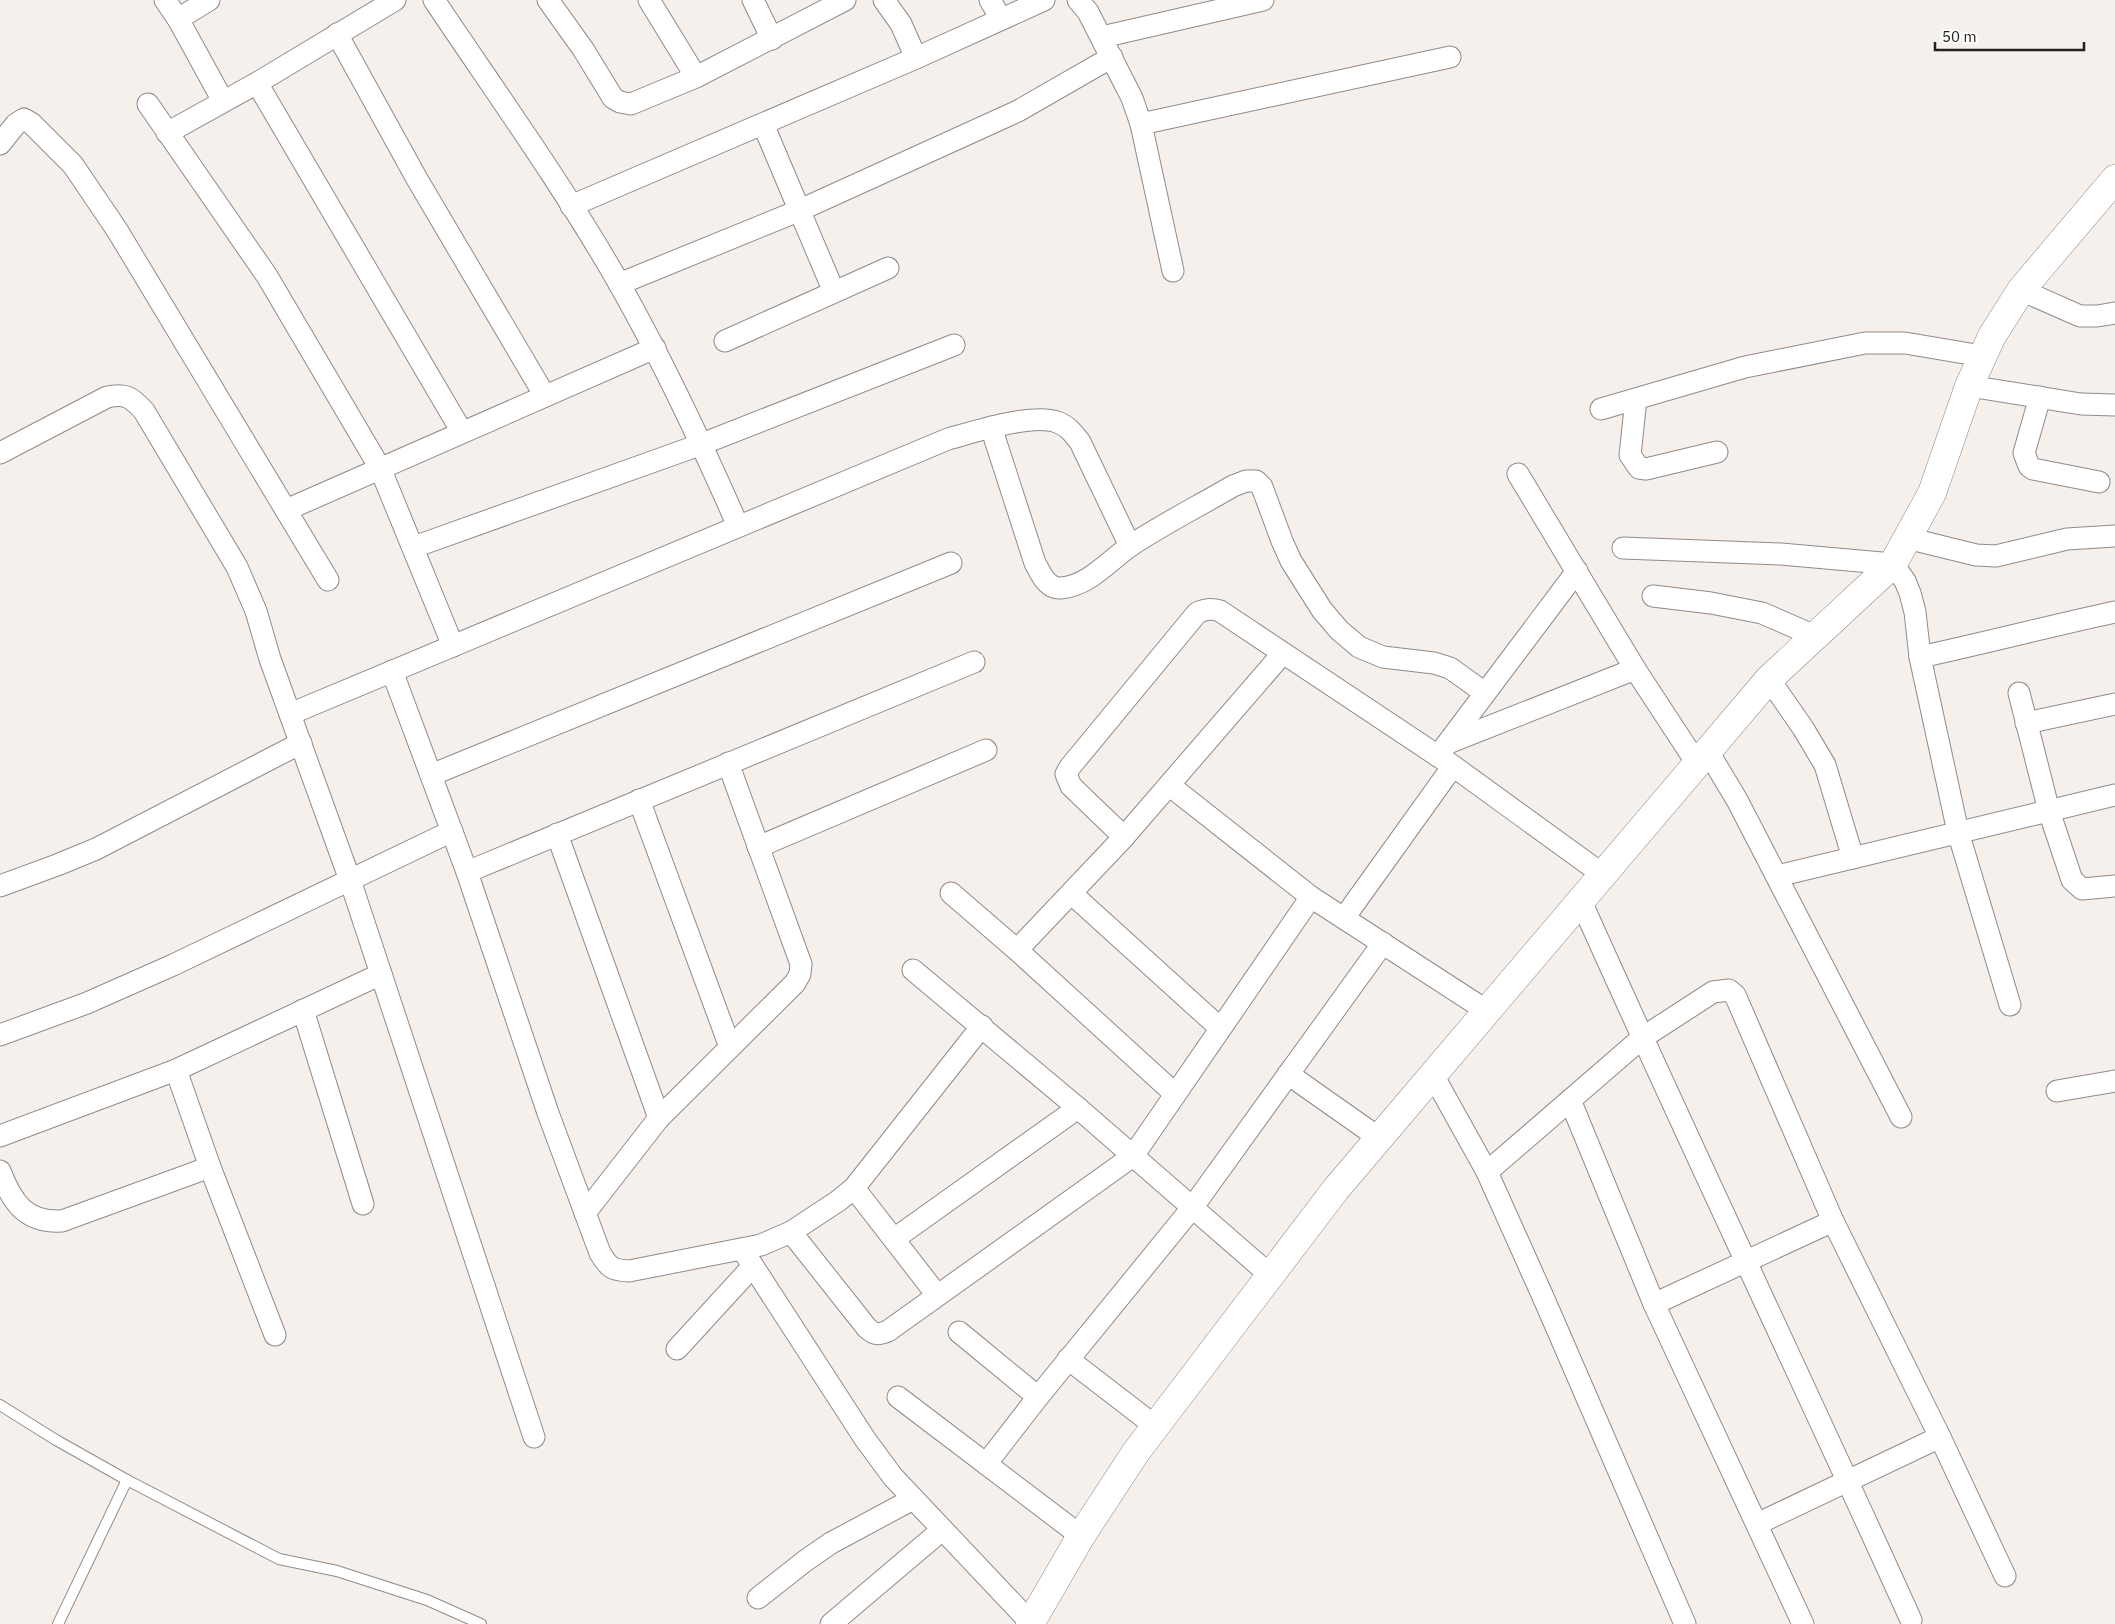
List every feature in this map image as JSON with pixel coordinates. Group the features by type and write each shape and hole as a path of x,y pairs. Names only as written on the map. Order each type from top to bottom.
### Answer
{"main road":[{"path":"1031,1624 1081,1536 1155,1426 1336,1189 1580,899 1769,679 1893,564 1932,493 1968,386 1992,336 2021,290 2111,192"}],"street":[{"path":"165,0 178,19 223,101"},
{"path":"178,19 209,0"},
{"path":"167,133 257,83 395,0"},
{"path":"434,0 572,206 619,284 655,348 702,444 738,526"},
{"path":"548,0 583,49 613,98 620,102 631,104 696,77 845,0"},
{"path":"649,0 696,77"},
{"path":"753,0 772,39"},
{"path":"884,0 901,24 916,58"},
{"path":"990,0 1001,19"},
{"path":"572,206 916,58 1044,0"},
{"path":"1102,37 1203,7 1263,0"},
{"path":"1081,3 1112,57 1132,98 1141,124 1173,271"},
{"path":"337,34 417,179 545,396"},
{"path":"619,284 798,211 1018,111 1112,57"},
{"path":"1141,124 1450,57"},
{"path":"257,83 462,432"},
{"path":"148,104 267,276 380,468 453,646"},
{"path":"0,144 16,124 24,120 31,122 73,164 117,230 328,580"},
{"path":"763,124 798,211 834,292"},
{"path":"725,341 888,268"},
{"path":"2021,290 2080,316 2115,313"},
{"path":"1600,409 1745,366 1864,343 1905,343 1982,356"},
{"path":"414,547 702,444 954,345"},
{"path":"286,510 655,348"},
{"path":"1968,386 2081,404 2115,405"},
{"path":"0,453 107,397 117,395 131,398 144,411 237,567 256,611 270,659 350,880 534,1437"},
{"path":"2040,397 2024,454 2029,466 2033,469 2099,482"},
{"path":"1636,399 1630,455 1639,468 1646,469 1718,452"},
{"path":"290,714 948,439 991,427 1034,421 1056,422 1070,428 1080,442 1130,546"},
{"path":"991,427 1035,563 1042,577 1050,585 1060,588 1082,582 1130,546 1233,486 1246,481 1256,481 1262,487 1291,561 1322,610 1339,630 1358,647 1383,657 1434,662 1450,668 1486,693"},
{"path":"1518,474 1635,669 1737,800 1900,1117"},
{"path":"1907,538 1976,555 1996,556 2067,539 2115,536"},
{"path":"1623,548 1781,554 1893,564 1905,581 1910,593 1915,612 1920,657 1958,832 2010,1005"},
{"path":"431,775 951,563"},
{"path":"1344,918 1486,693 1577,571"},
{"path":"1653,596 1711,603 1762,613 1815,636"},
{"path":"1124,837 1071,786 1066,774 1197,613 1204,609 1212,609 1220,611 1283,653 1446,755 1602,874"},
{"path":"1920,657 2115,612"},
{"path":"1017,950 1124,837 1283,653"},
{"path":"466,872 974,662"},
{"path":"1446,755 1635,669"},
{"path":"392,672 452,832 548,1112 600,1253 606,1263 614,1270 629,1272 707,1256 748,1258"},
{"path":"1769,679 1803,728 1825,765 1853,858"},
{"path":"2019,693 2049,810 2072,880 2076,886 2082,889 2115,886"},
{"path":"2026,722 2115,704"},
{"path":"0,886 96,849 301,743"},
{"path":"758,847 986,750"},
{"path":"585,1213 659,1118 795,983 800,974 801,964 728,763"},
{"path":"1169,785 1311,897 1487,1011"},
{"path":"1776,876 2115,795"},
{"path":"639,800 730,1047"},
{"path":"0,1035 96,999 173,965 452,832"},
{"path":"557,834 659,1118"},
{"path":"951,893 1017,950 1175,1094"},
{"path":"1072,894 1220,1028"},
{"path":"791,1232 872,1333 878,1335 888,1331 1133,1156 1311,897"},
{"path":"1580,899 1642,1038 1848,1480 1911,1620"},
{"path":"986,1464 1192,1208 1383,943"},
{"path":"913,970 1078,1108 1270,1275"},
{"path":"0,1136 176,1070 382,974"},
{"path":"1487,1172 1642,1038 1713,992 1729,990 1735,995 1833,1221 1940,1437 2005,1576"},
{"path":"303,1010 363,1204"},
{"path":"677,1349 748,1258 761,1245 791,1232 854,1188 982,1026"},
{"path":"176,1070 210,1167 275,1335"},
{"path":"1288,1074 1379,1138"},
{"path":"1433,1074 1487,1172 1685,1624"},
{"path":"2057,1091 2115,1081"},
{"path":"1570,1100 1654,1304 1803,1624"},
{"path":"894,1239 1078,1108"},
{"path":"0,1171 9,1195 18,1205 32,1217 47,1222 62,1221 210,1167"},
{"path":"854,1188 937,1295"},
{"path":"1654,1304 1833,1221"},
{"path":"748,1258 865,1439 893,1477 1031,1624"},
{"path":"958,1332 1038,1397"},
{"path":"1068,1360 1155,1426"},
{"path":"898,1397 1081,1536"},
{"path":"1757,1524 1940,1437"},
{"path":"758,1598 831,1543 913,1499"},
{"path":"831,1624 942,1530"}],"lane":[{"path":"0,1405 56,1440 127,1480 279,1559 337,1570 427,1600 481,1624"},
{"path":"58,1624 127,1480"}]}
